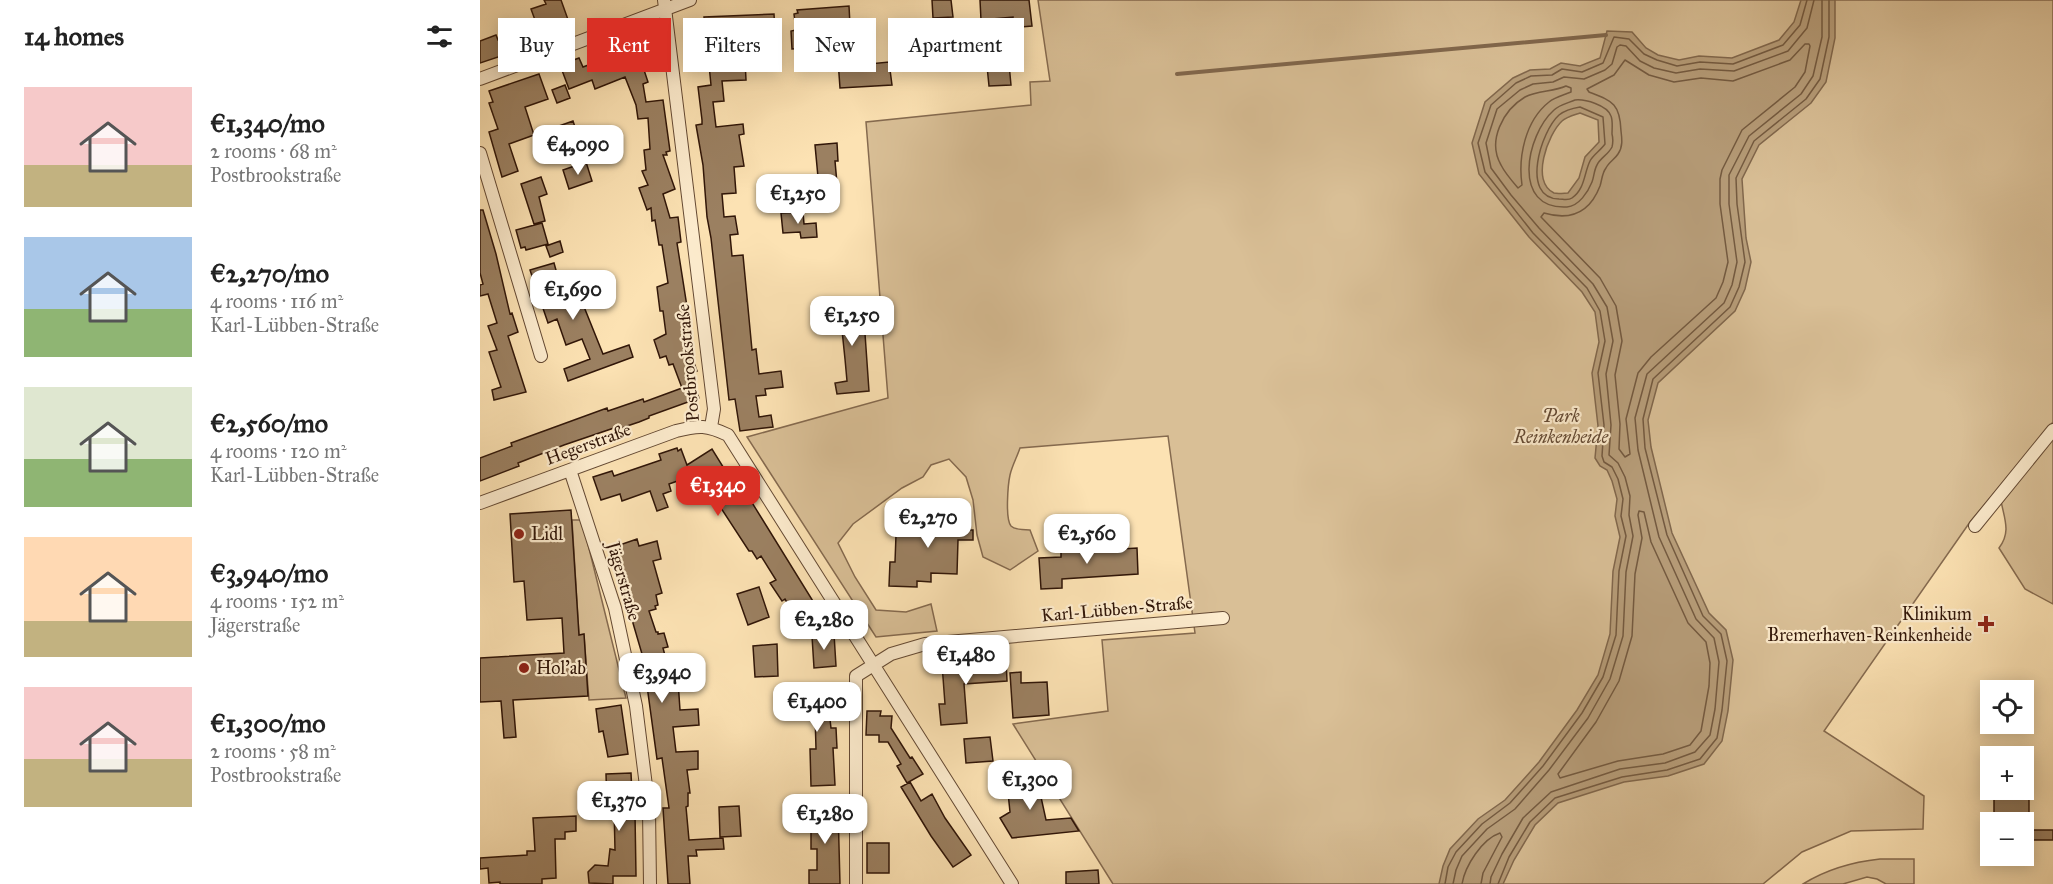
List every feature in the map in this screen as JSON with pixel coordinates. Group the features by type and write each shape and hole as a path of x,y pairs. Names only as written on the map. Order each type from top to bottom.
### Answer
{"street":[{"path":"480,79 665,4 690,0"},
{"name":"Postbrookstraße","path":"665,4 714,409 711,427 728,435 732,441 1012,884"},
{"path":"480,153 541,356"},
{"name":"Hegerstraße","path":"480,503 676,431 695,426 711,427"},
{"path":"1975,526 2053,430"},
{"name":"Jägerstraße","path":"570,470 615,608 636,706 649,810 650,884"},
{"name":"Karl-Lübben-Straße","path":"874,665 891,654 925,644 1223,618"},
{"path":"856,884 856,676 874,665"}],"green space":[{"name":"Park Reinkenheide","path":"1038,0 2053,0 2053,422 1970,522 1824,731 1924,796 1923,829 1851,831 1802,852 1763,884 1113,884 1013,724 1108,711 1102,640 1195,633 1168,436 1020,448 1010,475 1009,522 1011,526 1020,530 1030,530 1038,551 1010,570 983,557 977,535 973,500 966,477 949,459 931,465 923,477 902,488 853,524 838,543 855,577 876,610 906,612 931,604 937,631 876,637 747,437 888,398 866,122 1031,105 1030,82 1050,81"},
{"path":"2053,437 2053,604 2025,589 1999,548 2006,529 2000,494"},
{"path":"572,520 582,520 626,698 589,700 584,635 579,635"},
{"path":"1880,859 1914,859 1914,884 1886,884 1867,877 1843,884 1803,884 1840,867"}],"water":[{"path":"1801,0 1835,0 1835,38 1826,82 1811,103 1759,145 1742,179 1746,238 1751,262 1745,289 1735,311 1658,383 1648,420 1651,447 1672,533 1709,613 1726,630 1733,660 1728,711 1722,741 1704,764 1668,776 1624,782 1558,803 1535,825 1503,884 1439,884 1450,849 1478,819 1505,800 1539,762 1577,710 1598,675 1610,634 1613,571 1620,537 1615,516 1617,499 1612,481 1607,470 1600,466 1595,458 1598,426 1592,373 1599,342 1595,312 1582,292 1529,237 1479,174 1472,143 1485,102 1513,78 1530,70 1550,69 1561,63 1580,66 1600,58 1607,31 1632,32 1646,48 1658,55 1679,60 1699,56 1732,58 1779,40 1794,22","holes":["1580,113 1598,120 1599,142 1585,157 1579,178 1568,193 1554,193 1547,187 1542,169 1551,136 1562,121"]}],"building":[{"path":"544,0 561,0 567,18 534,18 531,9 546,4"},
{"path":"932,0 951,0 953,17 933,18"},
{"path":"980,0 1029,0 1032,26 1024,27 1024,18 981,18"},
{"path":"849,6 850,18 794,18 794,14 798,13 797,10"},
{"path":"774,14 774,18 704,18"},
{"path":"794,30 794,49 792,49 791,31"},
{"path":"496,35 498,57 480,63 480,41"},
{"path":"579,58 583,67 587,66 587,72 645,72 648,82 643,84 646,102 663,100 670,151 666,152 667,155 663,155 675,189 663,194 670,218 678,217 681,242 677,243 691,332 683,332 697,371 692,373 694,378 692,378 699,398 649,416 639,422 564,445 480,481 480,458 512,446 511,443 607,408 608,411 643,399 644,402 682,388 673,364 669,365 666,356 660,358 654,340 666,334 657,287 668,283 662,245 659,245 655,220 652,221 651,208 647,210 639,188 648,185 642,171 646,170 644,150 650,149 648,118 638,119 636,105 625,77 595,89 592,80 569,89 563,72 575,72 575,59"},
{"path":"888,62 892,85 840,88 839,72 876,72 876,63"},
{"path":"710,72 746,72 746,80 722,81 724,101 713,102 716,127 743,124 744,134 739,135 744,166 734,167 736,193 722,194 724,217 735,216 738,234 730,235 732,256 743,255 752,350 756,349 759,374 781,371 783,387 765,389 766,395 756,396 759,417 771,415 773,427 740,431 735,399 729,400 703,165 696,125 702,124 698,87 711,85"},
{"path":"988,72 1010,72 1011,85 989,86"},
{"path":"539,74 548,99 525,107 534,135 509,144 518,171 502,177 489,132 498,129 489,103 493,102 489,91"},
{"path":"565,85 570,98 557,103 552,90"},
{"path":"573,121 579,139 566,145 559,126"},
{"path":"837,143 838,161 835,161 838,195 810,198 808,178 818,177 815,145"},
{"path":"586,162 592,181 569,189 563,170"},
{"path":"541,177 547,194 539,197 545,221 534,224 521,184"},
{"path":"480,210 483,210 510,314 512,313 518,332 508,336 526,392 494,400 492,390 501,387 489,352 497,350 488,326 497,323 488,294 480,296 480,285 483,284 480,273"},
{"path":"803,212 804,224 816,223 817,237 801,238 800,232 783,233 781,213"},
{"path":"542,223 548,244 526,250 525,247 521,248 516,230"},
{"path":"560,241 563,252 550,257 546,246"},
{"path":"554,263 559,281 572,277 603,354 629,345 633,357 568,381 564,369 590,359 582,339 566,345 557,319 548,323 530,270"},
{"path":"863,305 869,391 837,394 835,383 847,381 842,330 829,331 827,308"},
{"path":"677,448 678,451 681,449 687,465 712,449 733,483 738,480 824,619 804,631 785,599 782,601 770,583 776,580 761,556 757,559 752,551 749,551 719,505 728,499 716,481 709,486 700,473 669,484 671,491 663,494 668,507 657,511 650,491 622,501 620,494 601,500 593,477 612,471 614,476 661,460 659,454"},
{"path":"571,510 579,635 584,634 588,696 513,700 516,737 504,738 501,701 480,702 480,658 564,653 562,618 527,620 524,581 514,582 510,514"},
{"path":"925,512 956,513 956,519 969,520 969,530 973,530 973,540 958,540 957,574 931,573 931,582 917,581 917,587 889,586 890,562 895,562 896,535 902,536 902,524 924,525"},
{"path":"637,539 639,546 657,541 661,559 653,561 662,593 656,595 658,605 655,606 656,609 649,611 656,632 664,633 668,647 663,648 668,667 677,666 680,710 698,709 699,725 673,727 676,752 698,751 698,769 687,770 690,793 688,793 688,806 686,807 689,840 723,838 724,849 696,850 697,856 688,856 690,884 668,884 663,808 669,808 662,758 657,759 645,671 647,671 611,548"},
{"path":"1122,544 1122,549 1137,548 1138,574 1062,579 1062,588 1041,589 1039,558 1061,557 1061,549 1078,548 1078,552 1108,550 1108,545"},
{"path":"759,587 769,617 748,625 737,594"},
{"path":"834,634 836,666 814,668 812,636"},
{"path":"777,644 778,676 755,677 753,646"},
{"path":"1006,660 1007,681 964,684 967,723 941,725 939,704 945,704 942,664"},
{"path":"1021,672 1021,683 1047,682 1049,715 1013,718 1010,673"},
{"path":"803,683 805,696 827,694 831,728 836,728 837,748 833,748 835,785 811,786 810,749 816,749 815,714 783,717 781,706 794,705 791,684"},
{"path":"621,705 628,754 608,757 603,731 599,732 596,709"},
{"path":"867,711 881,711 880,716 892,716 891,728 923,774 907,783 897,766 901,764 888,742 879,742 879,735 866,735"},
{"path":"990,737 993,761 966,763 964,739"},
{"path":"1029,771 1032,798 1041,797 1046,820 1071,818 1079,831 1012,838 1000,818 1010,812 1006,773"},
{"path":"631,773 633,815 635,814 636,876 613,876 613,884 589,883 588,872 595,865 608,866 610,849 615,850 614,807 607,807 606,774"},
{"path":"910,782 921,801 932,794 945,818 971,855 953,867 901,787"},
{"path":"1994,800 2029,800 2029,812 1994,812"},
{"path":"739,806 741,836 720,837 719,807"},
{"path":"806,808 838,808 840,884 809,884 809,870 817,870 817,849 811,849 811,832 806,832"},
{"path":"576,816 576,831 565,832 565,839 555,839 556,878 542,879 542,884 489,883 488,868 480,869 480,858 527,855 527,851 535,851 533,818"},
{"path":"2034,830 2053,830 2053,840 2034,840"},
{"path":"867,843 889,843 889,873 867,873"},
{"path":"1098,870 1099,884 1066,884 1066,872"}],"waterway":[{"path":"1177,74 1606,35"}],"place":[{"name":"Lidl","path":"519,534"},
{"name":"Klinikum Bremerhaven-Reinkenheide","path":"1986,624"},
{"name":"Hol'ab","path":"524,668"}]}
